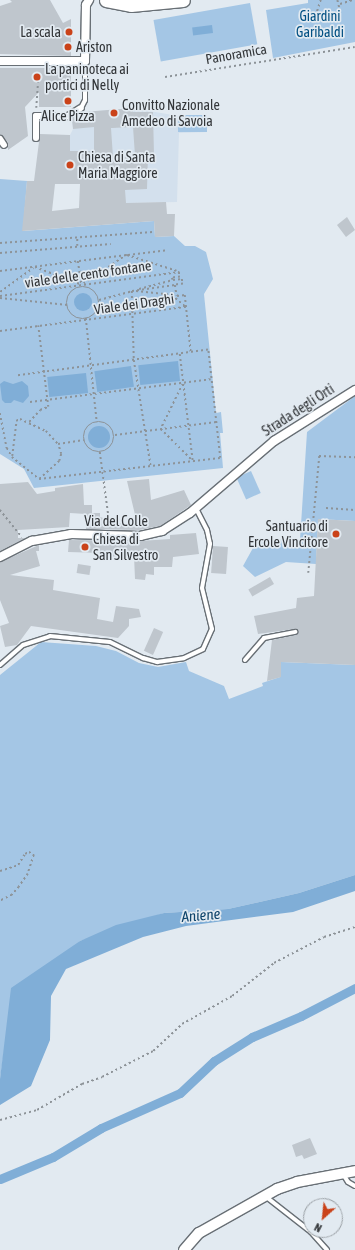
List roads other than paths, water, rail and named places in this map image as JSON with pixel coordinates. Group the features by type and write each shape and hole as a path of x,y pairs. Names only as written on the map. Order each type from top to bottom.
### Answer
{"main road":[{"path":"106,0 126,5 183,0"}],"street":[{"path":"0,61 85,61 86,5 89,0"},
{"path":"36,138 36,116 68,116 81,108"},
{"path":"0,139 4,145"},
{"name":"Strada degli Orti","path":"257,455 274,441 355,390"},
{"name":"Via del Colle","path":"0,557 27,543 72,534 140,536 158,532 196,508 257,455"},
{"path":"184,1250 198,1233 265,1196 292,1183 355,1171"}],"lane":[{"path":"81,108 85,100 85,61"},
{"path":"0,665 25,644 55,636 110,642 145,659 166,662 198,652 208,643 212,629 202,591 210,540 196,508"},
{"path":"245,660 264,638 295,632"},
{"path":"343,1174 348,1182 355,1186"},
{"path":"265,1196 311,1232 327,1250"}],"water":[{"path":"212,25 213,33 193,35 192,27"},
{"path":"79,293 87,293 92,298 90,309 87,311 79,311 74,306 74,298"},
{"path":"178,361 180,381 140,385 138,365"},
{"path":"131,366 134,387 97,392 94,371"},
{"path":"86,373 88,393 49,397 47,377"},
{"path":"4,381 13,384 22,381 28,386 29,396 23,403 14,400 11,403 5,403 2,400 0,384"},
{"path":"99,426 107,429 110,437 107,445 99,448 91,445 88,437 91,429"},
{"name":"Aniene","path":"355,875 355,891 293,912 186,926 143,937 66,969 51,996 50,1040 31,1086 0,1105 0,1079 11,988 80,941 116,925 164,913 228,909 299,893"}],"waterway":[{"path":"0,1179 53,1157 101,1128 180,1093 214,1061 252,1037 301,1016 355,988"}],"place":[{"name":"La scala","path":"69,32"},
{"name":"Ariston","path":"68,47"},
{"name":"La paninoteca ai portici di Nelly","path":"37,77"},
{"name":"Alice Pizza","path":"68,101"},
{"name":"Convitto Nazionale Amedeo di Savoia","path":"114,113"},
{"name":"Chiesa di Santa Maria Maggiore","path":"70,165"},
{"name":"Santuario di Ercole Vincitore","path":"336,534"},
{"name":"Chiesa di San Silvestro","path":"85,547"}],"park label":[{"name":"Giardini Garibaldi","path":"320,24"}]}
